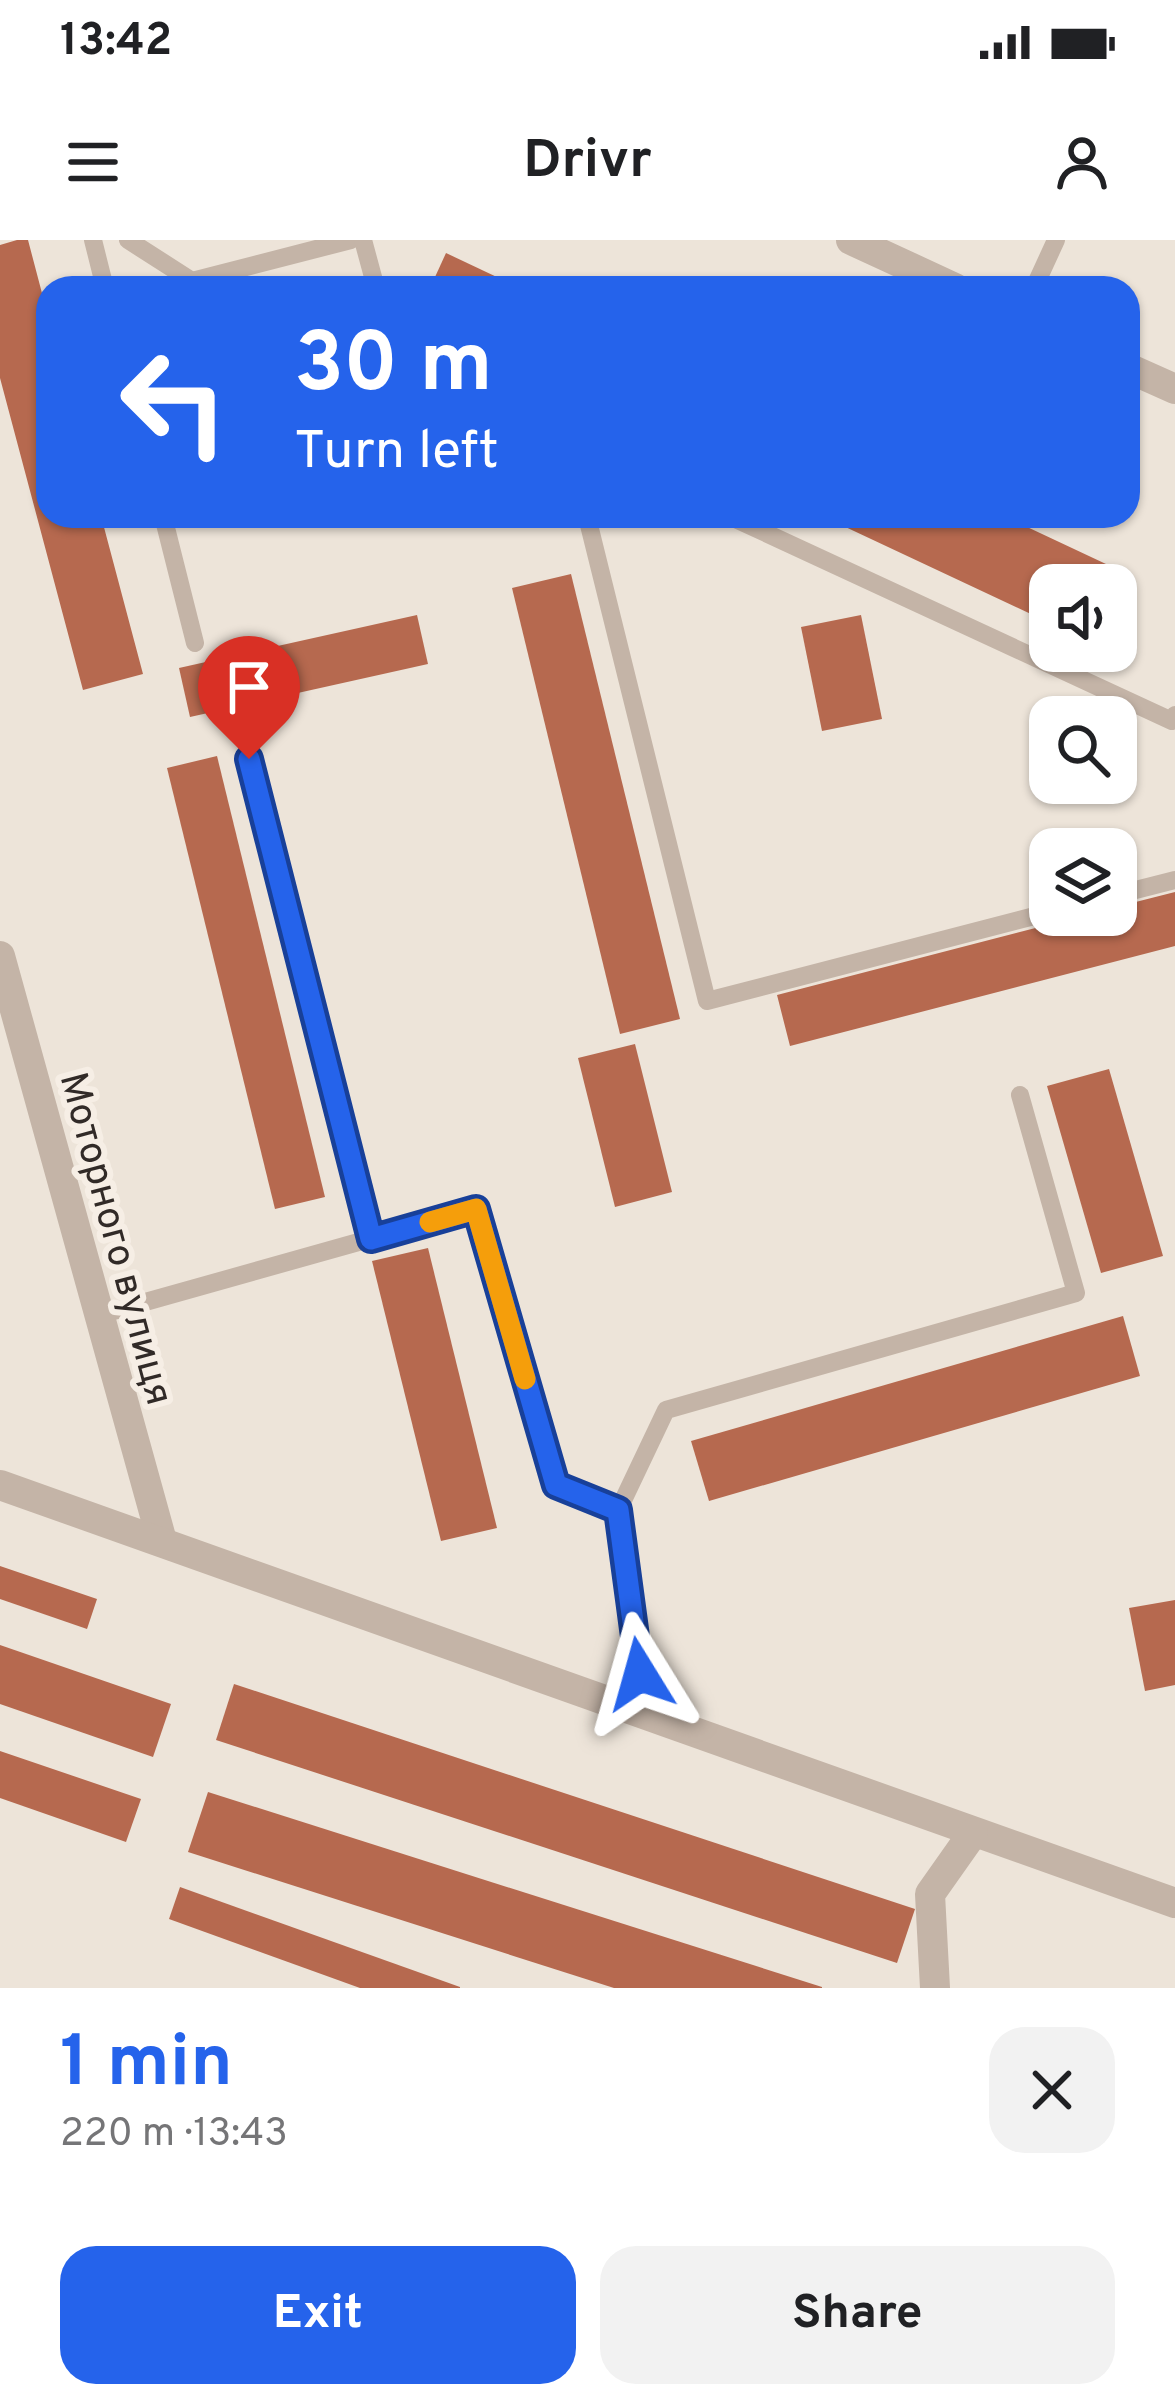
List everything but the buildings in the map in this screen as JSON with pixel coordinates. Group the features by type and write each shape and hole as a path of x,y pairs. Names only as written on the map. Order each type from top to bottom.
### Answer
{"street":[{"path":"850,240 929,276"},
{"path":"1140,373 1175,389"},
{"name":"Моторного вулиця","path":"0,956 162,1541"},
{"path":"0,1484 1175,1903"},
{"path":"935,1988 930,1894 973,1833"}],"lane":[{"path":"93,240 102,276"},
{"path":"128,240 185,276"},
{"path":"212,276 351,240"},
{"path":"363,240 373,276"},
{"path":"1040,276 1056,240"},
{"path":"166,528 195,643"},
{"path":"590,528 707,1001 1029,917"},
{"path":"755,528 1174,720"},
{"path":"249,759 371,1239"},
{"path":"1137,890 1175,880"},
{"path":"646,1715 618,1510 666,1410 1076,1293 1020,1095"},
{"path":"100,1315 476,1209 556,1485 618,1510"}],"slow traffic":[{"path":"430,1222 476,1209 525,1379"}],"route":[{"path":"249,759 371,1239 476,1209 556,1485 618,1510 640,1674"}]}
